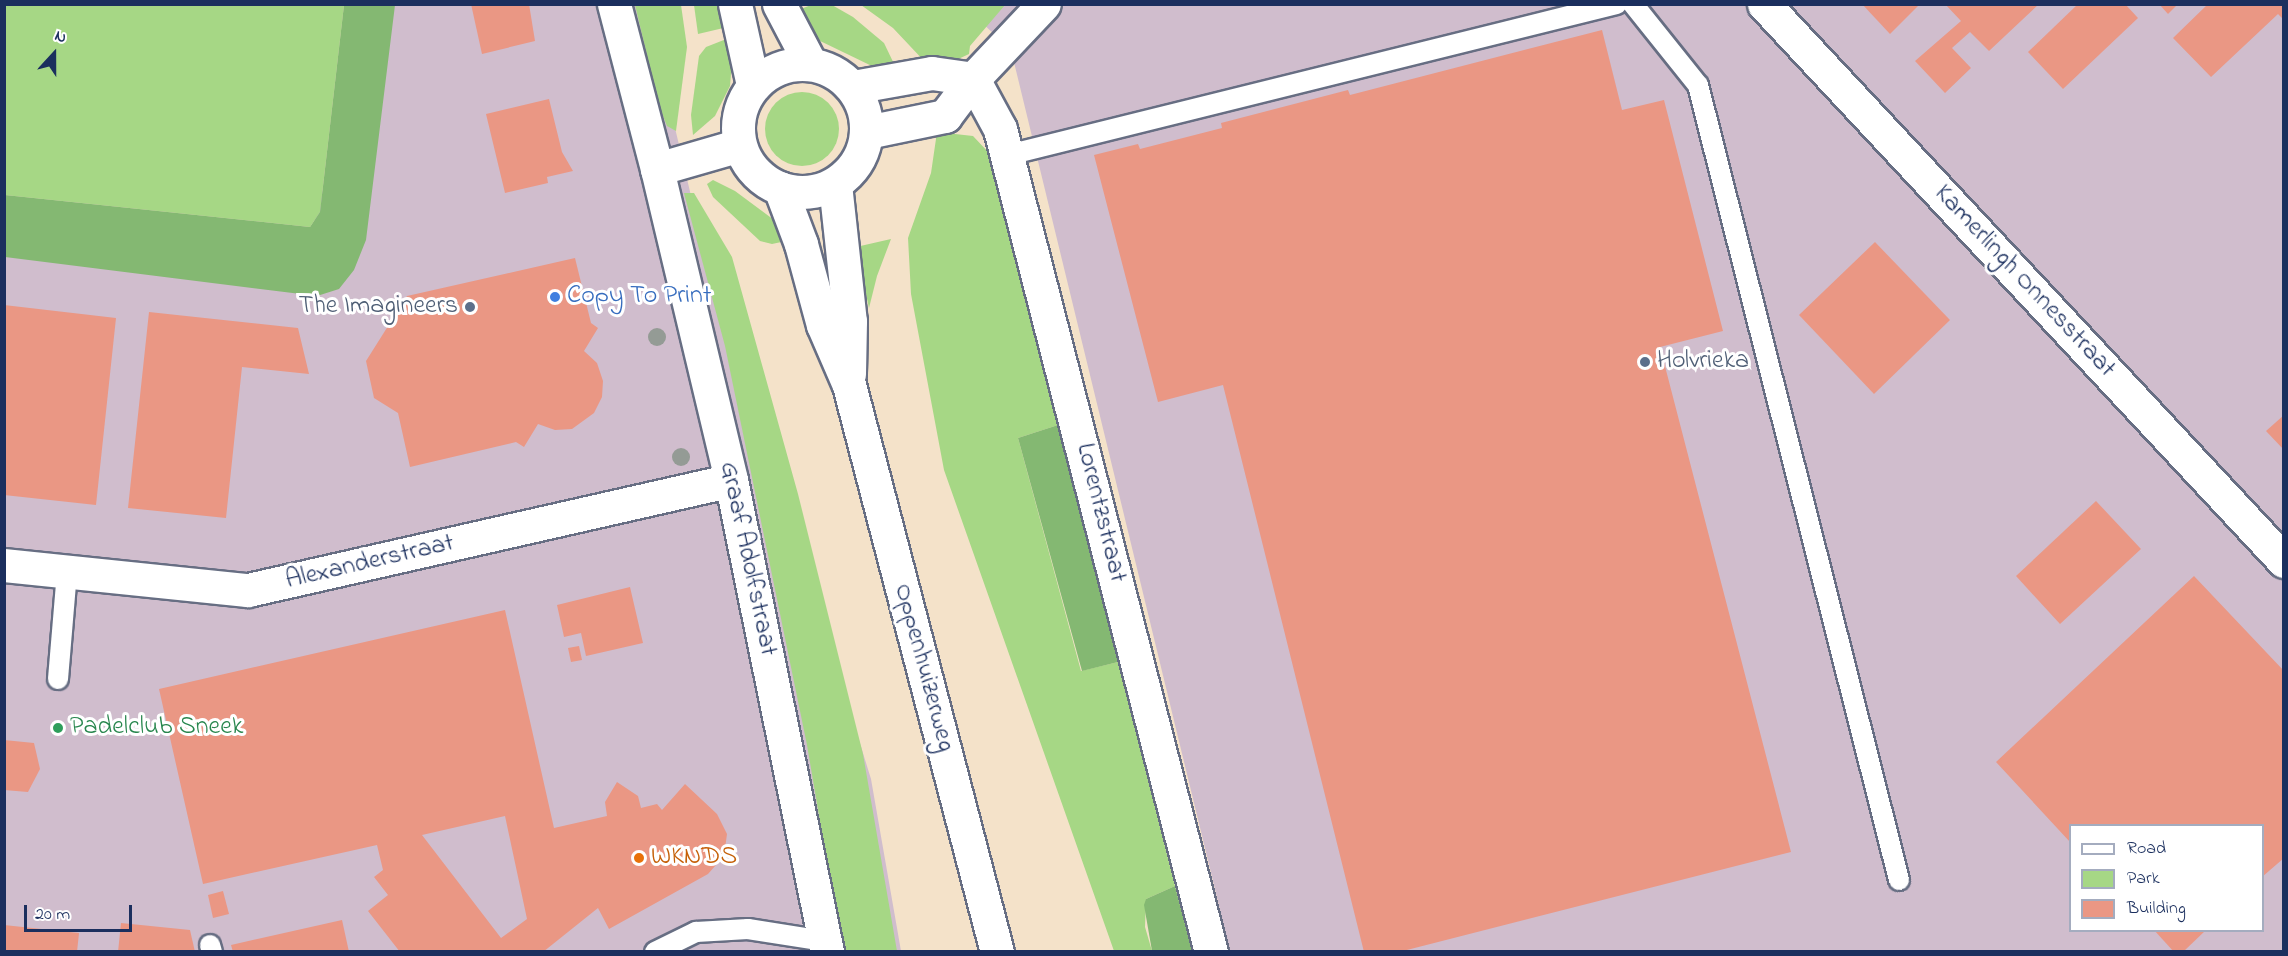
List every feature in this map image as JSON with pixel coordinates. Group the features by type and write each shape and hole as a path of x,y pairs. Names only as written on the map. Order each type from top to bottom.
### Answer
{"street":[{"name":"Graaf Adolfstraat","path":"614,4 657,169 731,480 826,946"},
{"path":"735,4 753,86"},
{"path":"779,4 810,63"},
{"path":"867,132 945,116 973,79 1044,4"},
{"name":"Kamerlingh Onnesstraat","path":"1764,4 2283,561"},
{"path":"810,63 834,71 853,87 864,108 867,132 862,153 851,171 835,184 798,192 780,188 762,178 748,164 740,145 739,114 753,86 769,72 789,64 810,63"},
{"path":"853,87 932,74 973,79"},
{"name":"Lorentzstraat","path":"973,79 1000,129 1008,155 1211,951"},
{"path":"657,169 740,145"},
{"name":"Oppenhuizerweg","path":"835,184 850,321 849,385"},
{"name":"Oppenhuizerweg","path":"780,188 801,244 824,326 849,385 997,951"},
{"name":"Alexanderstraat","path":"4,566 248,590 731,480"}],"lane":[{"path":"1008,155 1617,4"},
{"path":"1633,4 1698,85 1899,880"},
{"path":"58,679 68,572"},
{"path":"655,951 696,932 748,929 826,946"}],"shaded area":[{"path":"374,5 646,5 692,200 871,779 901,951 5,952 5,241 299,277"},
{"path":"963,5 2283,5 2283,951 1230,951 1011,50"}],"green space":[{"path":"4,5 344,5 320,212 310,227 5,195"},
{"path":"344,5 395,5 366,240 354,270 339,289 317,296 5,257 5,195 310,227 320,212"},
{"path":"635,5 681,5 687,47 676,131 667,126 659,106"},
{"path":"694,5 725,5 732,26 698,34"},
{"path":"811,5 832,5 853,17 884,43 896,68 876,68 816,39 796,11"},
{"path":"861,5 1005,5 970,46 969,54 954,61 926,63 893,28"},
{"path":"734,36 730,86 715,116 693,135 691,115 699,56 706,47"},
{"path":"795,92 809,92 823,98 833,108 839,122 839,136 833,150 823,160 809,166 795,166 781,160 771,150 765,136 765,122 771,108 781,98"},
{"path":"937,132 973,136 990,154 1058,425 1018,438 1081,671 1118,662 1175,886 1146,899 1145,927 1152,951 1114,951 944,470 911,294 908,238 931,173"},
{"path":"713,180 735,191 774,220 786,241 772,244 760,241 713,197 707,184"},
{"path":"684,193 694,193 732,257 798,494 863,754 897,951 842,951 807,745 725,346"},
{"path":"891,239 877,276 869,308 856,247"},
{"path":"1058,425 1118,662 1082,671 1018,438"},
{"path":"1175,886 1192,951 1152,951 1144,905 1146,899"}],"building":[{"path":"471,4 529,4 535,41 482,54"},
{"path":"1862,4 1920,4 1890,34"},
{"path":"1945,4 2039,4 1989,51 1970,32 1952,48 1971,68 1945,93 1915,61 1961,21"},
{"path":"2078,4 2125,4 2138,18 2063,89 2028,52"},
{"path":"2159,4 2178,4 2168,14"},
{"path":"2208,4 2284,4 2284,20 2278,14 2211,77 2173,38"},
{"path":"1602,30 1622,110 1664,100 1723,331 1660,347 1791,852 1399,952 1364,952 1223,385 1158,402 1094,155 1138,144 1140,149 1222,128 1221,123 1348,90 1350,95"},
{"path":"549,99 562,152 573,171 547,177 548,183 505,193 486,114"},
{"path":"1875,242 1950,320 1874,394 1799,315"},
{"path":"575,258 591,323 598,328 584,351 597,363 603,381 602,397 594,413 572,429 555,430 538,424 524,447 516,442 410,467 398,413 374,398 366,361 407,296"},
{"path":"4,305 116,318 96,505 4,495"},
{"path":"149,312 298,328 309,374 242,367 226,518 128,508"},
{"path":"2284,415 2284,450 2266,431"},
{"path":"2096,501 2141,549 2060,624 2016,576"},
{"path":"2194,576 2284,671 2284,858 2264,875 2264,824 2069,824 2069,841 1996,762"},
{"path":"630,587 643,643 586,656 581,633 564,637 557,605"},
{"path":"505,610 554,828 607,816 605,802 617,782 638,796 641,808 657,804 662,810 685,784 717,814 727,834 724,856 708,874 609,929 598,908 543,952 400,952 368,911 388,895 374,877 383,870 377,845 203,884 159,689","holes":["505,816 527,919 501,938 422,835"]},
{"path":"579,646 582,660 571,662 568,648"},
{"path":"4,740 34,743 40,769 28,792 4,790"},
{"path":"223,891 229,914 213,918 208,895"},
{"path":"342,920 349,952 233,952 231,945"},
{"path":"121,923 190,930 195,952 118,952"},
{"path":"4,925 79,933 77,952 4,952"},
{"path":"2156,932 2204,932 2183,952 2174,952"}],"place":[{"name":"Copy To Print","path":"555,297"},
{"name":"The Imagineers","path":"470,307"},
{"name":"Holvrieka","path":"1645,362"},
{"name":"Padelclub Sneek","path":"58,728"},
{"name":"WKNDS","path":"639,858"}]}
